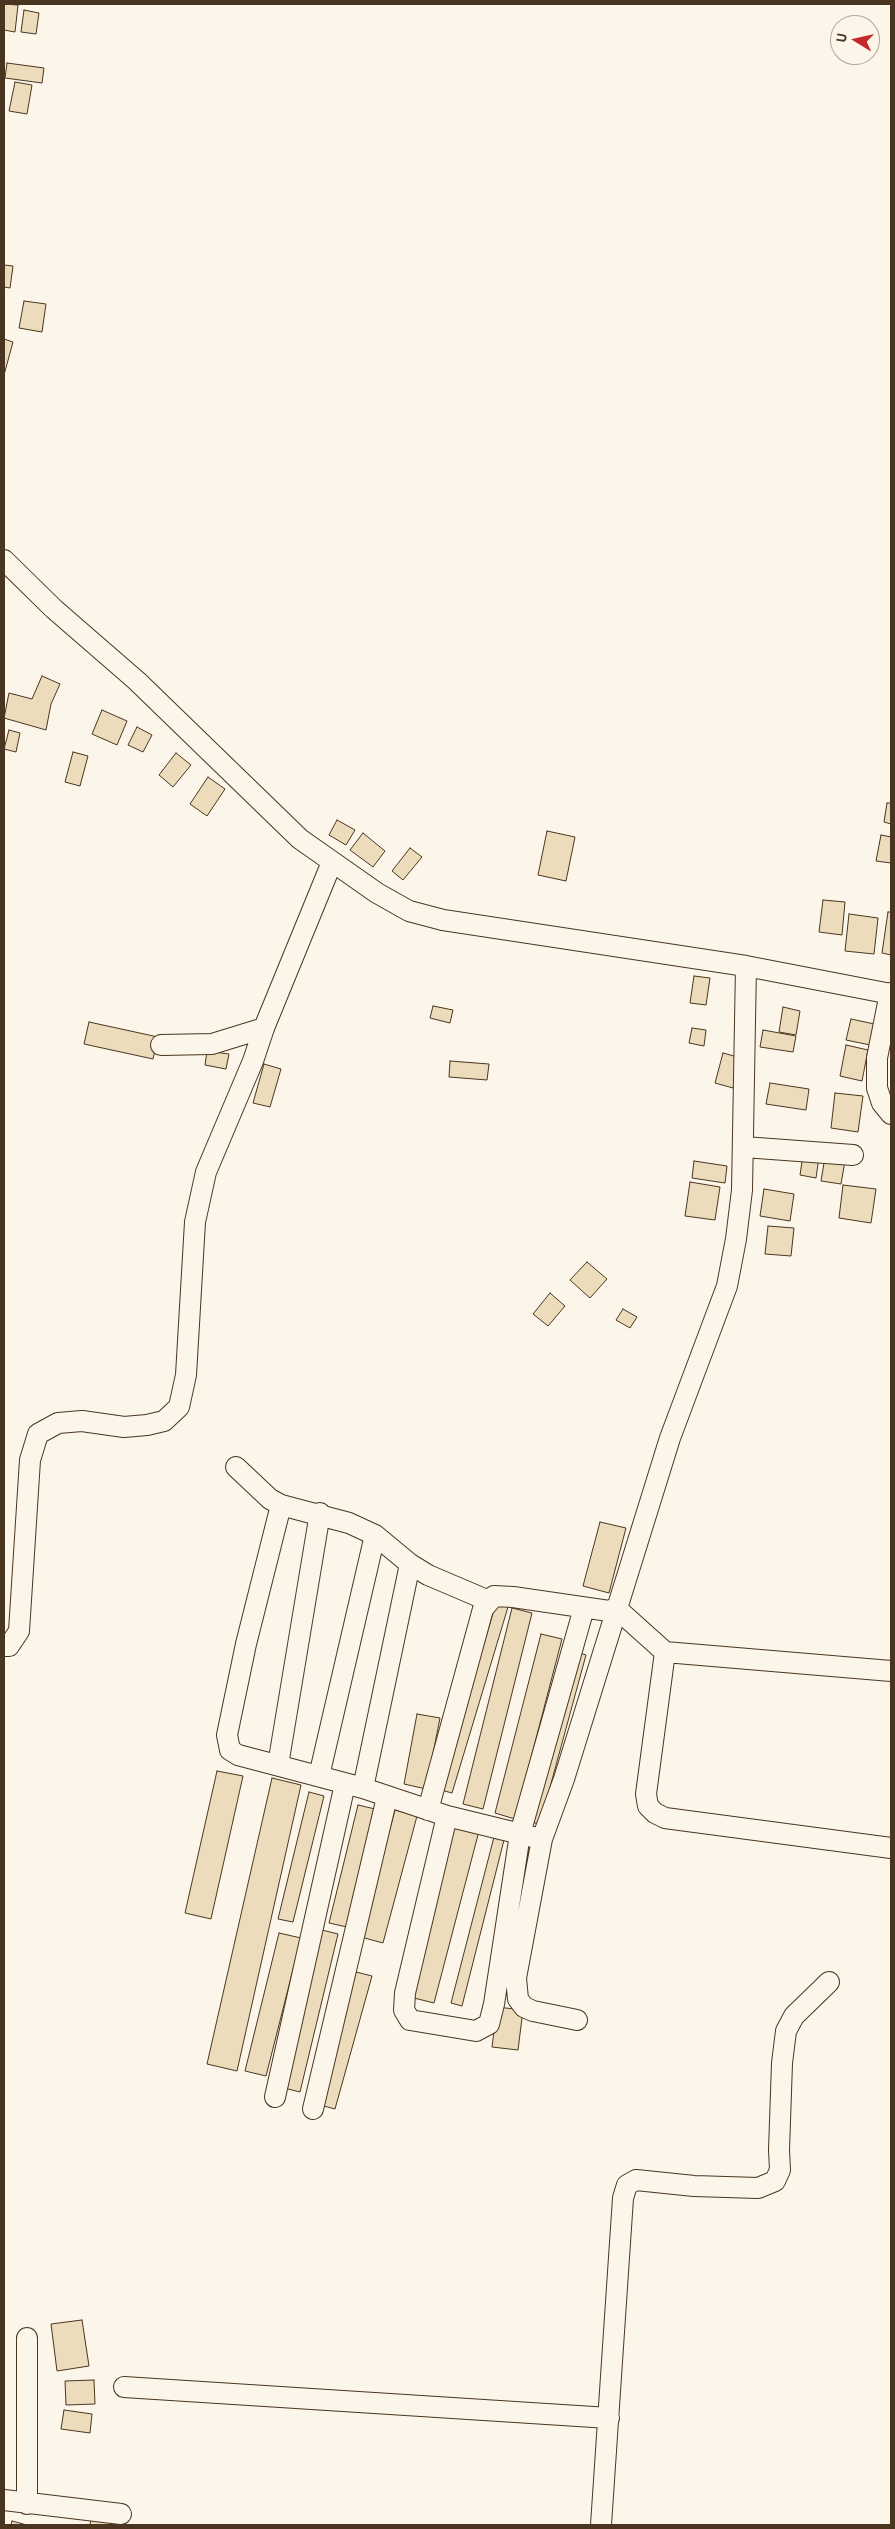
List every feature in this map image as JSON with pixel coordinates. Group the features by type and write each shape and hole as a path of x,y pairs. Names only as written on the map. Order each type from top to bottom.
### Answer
{"street":[{"path":"4,560 54,609 137,680 300,838 377,893 410,911 443,920 746,966 890,993 877,1058 877,1088 882,1103 891,1114"},
{"path":"4,1646 9,1646 19,1631 30,1460 38,1434 58,1422 82,1421 124,1427 147,1425 164,1421 179,1407 186,1375 195,1222 206,1172 253,1061 264,1028 332,862"},
{"path":"577,2020 533,2012 524,2007 518,1999 516,1978 542,1839 564,1779 670,1438 727,1286 739,1219 744,1147 746,966"},
{"path":"160,1045 212,1044 264,1028"},
{"path":"744,1147 853,1155"},
{"path":"236,1467 260,1491 281,1505 320,1513 349,1523 375,1535 410,1564 489,1601"},
{"path":"281,1505 246,1644 227,1735 230,1750 238,1755 354,1786 447,1816 542,1839"},
{"path":"278,1765 320,1513"},
{"path":"319,1776 375,1535"},
{"path":"275,2096 410,1564"},
{"path":"428,1810 482,1609 489,1601 494,1596 513,1597 609,1611 616,1608"},
{"path":"447,1816 404,1993 404,2010 410,2020 476,2031 489,2024 494,2004 520,1834 584,1608"},
{"path":"616,1608 665,1652 891,1671"},
{"path":"665,1652 646,1794 648,1806 655,1813 665,1818 891,1848"},
{"path":"313,2109 387,1798"},
{"path":"601,2525 623,2198 627,2185 636,2180 694,2186 758,2188 775,2181 780,2170 782,2064 786,2031 794,2016 829,1982"},
{"path":"27,2504 28,2338"},
{"path":"124,2387 609,2418"},
{"path":"4,2500 121,2514"}],"building":[{"path":"4,4 18,5 15,32 4,30"},
{"path":"24,10 39,13 36,34 21,32"},
{"path":"7,63 44,68 42,83 5,78"},
{"path":"15,82 32,85 27,114 9,111"},
{"path":"4,265 13,266 10,288 4,287"},
{"path":"24,301 46,304 42,332 19,328"},
{"path":"4,339 13,342 4,375"},
{"path":"42,676 60,684 51,704 46,730 4,718 9,693 32,699"},
{"path":"102,710 127,721 117,745 92,734"},
{"path":"137,727 152,735 143,752 128,745"},
{"path":"9,730 20,733 16,752 4,749"},
{"path":"73,752 88,756 80,786 65,782"},
{"path":"176,753 191,765 173,787 159,775"},
{"path":"208,777 225,789 207,816 190,804"},
{"path":"887,803 891,803 891,824 884,822"},
{"path":"337,820 355,830 346,845 329,835"},
{"path":"547,831 575,837 566,881 538,875"},
{"path":"363,833 385,851 373,867 350,850"},
{"path":"881,835 891,837 891,863 876,861"},
{"path":"410,848 422,857 403,880 392,871"},
{"path":"823,900 845,902 842,935 819,932"},
{"path":"888,912 891,912 891,955 882,953"},
{"path":"849,914 878,918 874,954 845,951"},
{"path":"694,976 710,978 706,1005 690,1003"},
{"path":"433,1006 453,1010 450,1023 430,1018"},
{"path":"783,1007 800,1011 796,1035 779,1032"},
{"path":"851,1019 879,1025 875,1046 846,1040"},
{"path":"89,1022 158,1037 153,1059 84,1044"},
{"path":"692,1028 706,1030 704,1046 689,1043"},
{"path":"763,1030 796,1036 793,1052 760,1047"},
{"path":"846,1045 868,1050 862,1081 840,1076"},
{"path":"207,1051 229,1054 226,1069 205,1065"},
{"path":"723,1053 741,1058 733,1088 715,1083"},
{"path":"450,1061 489,1064 487,1080 449,1077"},
{"path":"264,1064 281,1069 270,1107 253,1103"},
{"path":"770,1083 809,1089 806,1110 766,1104"},
{"path":"835,1093 863,1096 858,1132 831,1128"},
{"path":"803,1155 819,1157 816,1178 800,1175"},
{"path":"825,1157 845,1161 841,1184 821,1181"},
{"path":"694,1161 727,1166 725,1183 692,1178"},
{"path":"690,1182 720,1187 715,1220 685,1216"},
{"path":"843,1185 876,1189 871,1223 839,1218"},
{"path":"764,1189 794,1194 790,1221 760,1216"},
{"path":"768,1226 794,1228 791,1256 765,1254"},
{"path":"587,1262 607,1279 590,1298 570,1280"},
{"path":"550,1293 565,1306 548,1326 533,1314"},
{"path":"623,1309 637,1317 630,1328 616,1320"},
{"path":"600,1522 626,1528 609,1593 583,1586"},
{"path":"496,1603 508,1607 452,1793 441,1790"},
{"path":"512,1608 532,1613 483,1809 463,1804"},
{"path":"541,1634 562,1639 515,1819 495,1813"},
{"path":"573,1651 586,1655 540,1824 526,1821"},
{"path":"417,1714 440,1718 426,1789 404,1784"},
{"path":"217,1771 243,1776 211,1919 185,1913"},
{"path":"272,1778 301,1785 237,2071 207,2064"},
{"path":"309,1792 324,1796 293,1922 278,1919"},
{"path":"358,1805 375,1809 347,1927 329,1923"},
{"path":"395,1810 417,1816 383,1943 361,1937"},
{"path":"451,1823 479,1831 434,2003 406,1996"},
{"path":"494,1837 504,1840 462,2006 451,2003"},
{"path":"322,1930 338,1934 300,2092 284,2088"},
{"path":"279,1933 301,1938 266,2076 245,2071"},
{"path":"356,1972 372,1976 335,2109 320,2105"},
{"path":"497,2007 523,2010 518,2050 492,2047"},
{"path":"82,2320 89,2366 57,2371 51,2324"},
{"path":"94,2380 95,2404 66,2405 65,2381"},
{"path":"64,2410 92,2414 90,2433 61,2429"},
{"path":"92,2512 112,2515 109,2525 90,2525"},
{"path":"12,2521 27,2525 11,2525"}]}
